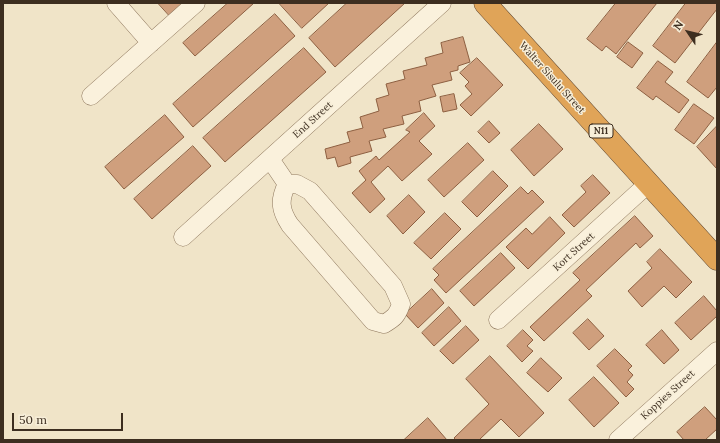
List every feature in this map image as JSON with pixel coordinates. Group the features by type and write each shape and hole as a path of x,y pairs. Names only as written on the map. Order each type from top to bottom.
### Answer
{"highway":[{"name":"Walter Sisulu Street","path":"485,3 717,259"}],"street":[{"path":"116,3 151,43"},
{"path":"91,96 196,3"},
{"name":"End Street","path":"183,238 442,3"},
{"path":"270,159 287,184"},
{"path":"287,184 297,184 310,191 393,286 401,304 398,313 393,319 384,324 373,321 290,224 281,207 287,184"},
{"name":"Kort Street","path":"498,320 649,184"},
{"name":"Koppies Street","path":"618,440 717,351"}],"building":[{"path":"158,3 183,3 169,15"},
{"path":"228,3 254,3 195,56 183,43"},
{"path":"279,3 329,3 302,28"},
{"path":"347,3 405,3 335,67 309,38"},
{"path":"616,3 657,3 616,54 606,46 602,51 587,39"},
{"path":"686,3 717,3 717,9 675,63 653,46"},
{"path":"275,14 295,36 193,127 173,104"},
{"path":"463,37 470,62 458,66 458,70 450,72 452,80 432,85 436,96 419,101 421,111 402,116 404,124 383,129 386,137 369,141 372,151 350,157 351,163 338,167 335,157 327,159 325,149 350,142 347,132 363,128 360,117 379,111 376,99 389,95 386,84 405,79 403,71 427,65 425,58 443,53 441,43"},
{"path":"628,42 643,53 632,68 617,57"},
{"path":"717,42 717,87 708,98 687,82"},
{"path":"304,48 326,72 225,162 203,138"},
{"path":"477,58 503,85 471,116 460,105 472,94 465,86 469,82 460,73"},
{"path":"658,61 673,72 665,82 689,100 679,113 656,96 653,100 637,88"},
{"path":"454,94 457,109 443,112 440,97"},
{"path":"694,104 714,118 694,144 675,130"},
{"path":"424,113 435,126 419,141 432,154 402,181 388,166 371,182 385,199 370,213 352,193 366,180 359,171 376,156 379,160 410,132 406,130"},
{"path":"165,115 184,137 124,189 105,167"},
{"path":"489,121 500,133 489,143 478,132"},
{"path":"539,124 563,149 534,176 511,150"},
{"path":"717,126 717,169 697,147"},
{"path":"468,143 484,160 444,197 428,180"},
{"path":"193,146 211,166 152,219 134,199"},
{"path":"493,171 508,186 477,217 462,202"},
{"path":"593,175 610,193 574,227 562,215 586,192 581,186"},
{"path":"521,187 528,194 532,190 544,202 446,293 434,280 439,275 433,269"},
{"path":"409,195 425,212 403,234 387,216"},
{"path":"445,213 461,229 431,259 414,243"},
{"path":"635,216 653,236 640,248 636,243 586,290 592,296 544,341 530,327 580,280 573,273"},
{"path":"550,217 565,233 528,269 506,247 526,228 532,234"},
{"path":"660,249 692,282 676,298 664,286 642,307 628,291 652,268 647,262"},
{"path":"501,253 515,268 474,306 460,291"},
{"path":"432,289 444,303 418,328 405,314"},
{"path":"704,296 717,311 717,316 691,340 675,323"},
{"path":"449,307 461,321 434,346 422,333"},
{"path":"588,319 604,336 589,350 573,333"},
{"path":"466,326 479,340 453,364 440,351"},
{"path":"523,330 533,340 527,346 533,351 522,362 507,346"},
{"path":"662,330 679,350 664,364 646,345"},
{"path":"615,349 632,366 628,370 633,375 627,382 634,389 626,397 597,366"},
{"path":"490,356 544,413 519,437 501,419 479,440 456,440 454,438 489,404 466,379"},
{"path":"541,358 562,378 548,392 527,373"},
{"path":"594,377 619,403 594,427 569,400"},
{"path":"705,407 717,420 717,429 705,440 684,440 677,432"},
{"path":"428,418 447,440 404,440"}]}
